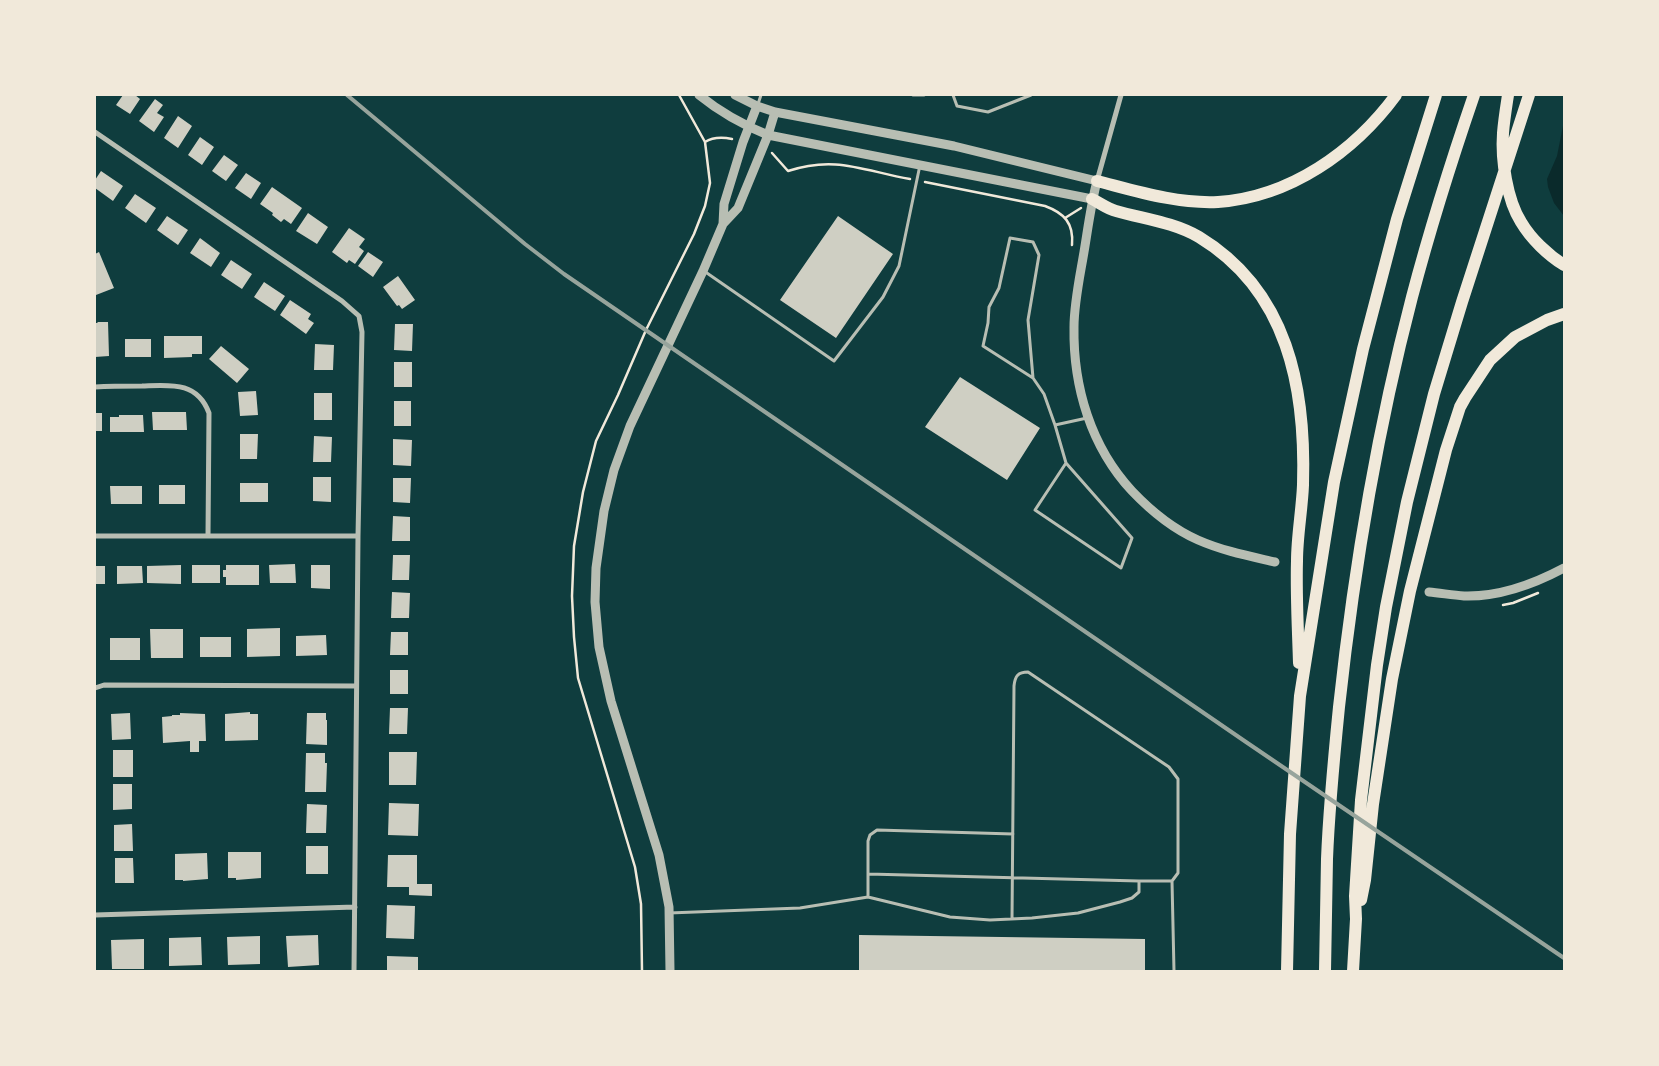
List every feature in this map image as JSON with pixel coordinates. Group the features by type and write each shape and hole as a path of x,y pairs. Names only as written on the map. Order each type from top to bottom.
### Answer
{"highway":[{"path":"1097,181 1152,195 1191,201 1246,198 1284,187 1315,171 1358,138 1386,109 1396,95"},
{"path":"1286,971 1290,834 1300,696 1334,482 1363,349 1397,219 1436,95"},
{"path":"1326,971 1327,859 1332,777 1346,642 1361,538 1386,408 1414,289 1446,179 1474,95"},
{"path":"1508,95 1503,135 1504,162 1510,196 1521,222 1548,254 1564,265"},
{"path":"1353,971 1356,919 1355,896 1367,802 1380,646 1407,502 1434,394 1529,95"},
{"path":"1092,200 1114,211 1170,224 1198,237 1229,259 1257,289 1277,321 1289,355 1300,402 1303,486 1297,560 1300,696"},
{"path":"1367,802 1410,592 1446,450 1462,402 1490,360 1515,337 1547,320 1564,314"}],"street":[{"path":"699,95 716,109 768,135 1092,200"},
{"path":"735,95 775,112 954,146 1097,181"},
{"path":"1121,95 1092,200 1074,326 1076,366 1081,395 1088,418 1103,452 1122,480 1160,518 1198,540 1275,562"},
{"path":"724,224 724,204 749,127 758,106"},
{"path":"670,971 669,913 660,855 611,701 599,647 595,602 596,568 604,511 614,470 630,426 724,224 738,208 768,135 775,112"},
{"path":"95,132 342,300 359,316 362,332 356,686 354,971"},
{"path":"95,387 172,385 186,388 197,394 205,402 209,413 208,535"},
{"path":"95,536 358,536"},
{"path":"1429,592 1465,596 1501,592 1537,582 1564,568"},
{"path":"95,688 104,686 356,686"},
{"path":"95,915 355,907"}],"lane":[{"path":"758,106 762,95"},
{"path":"913,95 924,95"},
{"path":"953,95 957,106 988,112 1031,95"},
{"path":"703,270 834,361 883,298 899,266 920,165"},
{"path":"1033,378 1028,320 1039,255 1033,242 1010,238 999,288 989,307 983,346 1033,378 1044,394 1066,463 1132,538 1121,568 1035,510 1066,463"},
{"path":"1055,425 1088,418"},
{"path":"1012,919 1014,679 1018,674 1028,672 1169,767 1178,779 1178,873 1172,881 1174,971"},
{"path":"868,897 868,841 870,835 877,830 1013,834"},
{"path":"868,874 1172,881"},
{"path":"669,913 800,908 868,897 950,917 990,920 1032,918 1078,913 1132,898 1139,892 1139,881"}],"path":[{"path":"642,971 641,904 635,867 578,678 572,604 574,546 583,492 596,441 646,330 694,234 705,206 710,183 705,142 679,95"},
{"path":"788,171 804,166 833,163 1045,206 1057,211 1065,218 1072,232 1072,247"}],"water":[{"path":"1564,121 1564,216 1554,203 1547,179 1557,156"}],"building":[{"path":"123,95 135,95 140,99 130,114 116,105"},
{"path":"155,99 163,105 157,113 164,117 154,132 139,121"},
{"path":"178,116 192,126 178,148 164,138"},
{"path":"200,137 214,147 202,165 188,155"},
{"path":"224,155 238,165 226,181 212,171"},
{"path":"101,171 123,186 113,201 95,188 95,180"},
{"path":"246,173 261,183 251,199 235,188"},
{"path":"272,187 302,208 291,224 284,219 281,222 272,215 273,213 260,204"},
{"path":"135,194 156,208 146,223 125,208"},
{"path":"308,213 328,227 317,244 296,231"},
{"path":"167,216 188,230 178,245 157,230"},
{"path":"838,216 893,254 836,338 780,300"},
{"path":"349,228 365,239 359,247 364,251 355,264 349,260 347,263 332,252"},
{"path":"200,238 220,253 211,267 190,253"},
{"path":"99,252 114,288 96,295 95,254"},
{"path":"368,252 383,262 373,277 358,266"},
{"path":"231,260 252,274 242,289 221,275"},
{"path":"398,276 415,300 402,309 399,305 397,306 383,287"},
{"path":"264,282 285,296 275,311 254,297"},
{"path":"290,300 311,314 308,319 314,323 306,334 280,315"},
{"path":"108,322 109,356 95,357 95,323"},
{"path":"395,324 413,324 412,351 394,350"},
{"path":"164,336 202,336 202,354 192,354 192,357 164,358"},
{"path":"125,339 151,339 151,357 125,357"},
{"path":"315,344 334,345 333,370 314,370"},
{"path":"221,346 249,369 237,383 209,359"},
{"path":"394,362 412,362 412,387 394,387"},
{"path":"960,377 1040,428 1007,480 925,427"},
{"path":"256,391 258,415 240,416 238,392"},
{"path":"314,393 332,393 332,420 314,420"},
{"path":"394,401 411,401 411,426 394,426"},
{"path":"152,412 186,412 187,430 153,430"},
{"path":"95,413 102,413 102,431 95,431"},
{"path":"119,415 143,415 144,432 110,432 110,417 119,417"},
{"path":"240,434 258,434 257,459 240,459"},
{"path":"314,436 332,437 331,462 313,462"},
{"path":"393,439 412,440 411,466 393,465"},
{"path":"313,477 331,477 331,502 313,501"},
{"path":"393,478 411,478 410,503 393,502"},
{"path":"240,483 268,483 268,502 240,502"},
{"path":"159,485 185,485 185,504 159,504"},
{"path":"110,486 142,486 142,504 111,504"},
{"path":"393,516 410,517 410,541 392,541"},
{"path":"393,555 410,555 409,580 392,580"},
{"path":"295,564 296,583 270,583 269,565"},
{"path":"181,565 181,584 147,583 147,566"},
{"path":"192,565 220,565 220,583 192,583"},
{"path":"226,565 259,565 259,585 226,585 226,577 223,577 223,570 226,570"},
{"path":"311,565 330,565 330,589 311,588"},
{"path":"95,566 105,566 105,584 95,584"},
{"path":"117,566 142,566 143,583 117,584"},
{"path":"392,592 410,593 409,618 391,618"},
{"path":"280,628 280,656 247,657 247,629"},
{"path":"150,629 183,629 183,658 151,658"},
{"path":"391,632 408,632 408,655 390,655"},
{"path":"326,635 327,655 296,656 296,636"},
{"path":"200,637 231,637 231,657 200,657"},
{"path":"110,638 140,638 140,660 110,660"},
{"path":"390,670 408,670 408,694 390,694"},
{"path":"390,708 408,708 407,734 389,734"},
{"path":"250,712 250,714 258,714 258,740 225,741 225,714"},
{"path":"130,713 131,739 112,740 111,714"},
{"path":"180,713 205,714 206,741 199,741 199,752 190,752 190,741 163,743 162,717 180,715"},
{"path":"307,713 326,713 327,745 306,744"},
{"path":"113,750 133,750 133,777 113,777"},
{"path":"389,752 417,752 416,785 389,785"},
{"path":"306,753 325,753 325,763 327,763 326,792 305,792"},
{"path":"113,784 132,784 132,809 113,810"},
{"path":"389,803 419,804 418,836 388,835"},
{"path":"307,804 327,805 326,833 306,833"},
{"path":"132,824 133,851 114,851 114,825"},
{"path":"306,846 328,846 328,874 306,874"},
{"path":"228,852 261,852 261,878 236,880 236,878 228,878"},
{"path":"207,853 208,879 175,880 175,854"},
{"path":"388,855 417,855 417,884 432,884 432,896 409,895 409,887 387,887"},
{"path":"115,858 133,858 134,883 115,883"},
{"path":"387,905 415,906 414,939 386,938"},
{"path":"318,935 319,965 288,967 286,936"},
{"path":"859,935 1145,939 1145,971 859,971"},
{"path":"260,936 260,964 228,965 227,937"},
{"path":"201,937 202,965 169,966 169,938"},
{"path":"144,939 144,969 112,969 111,940"},
{"path":"387,956 418,957 418,971 387,971"}],"railway":[{"path":"347,95 525,244 564,274 1564,958"}]}
